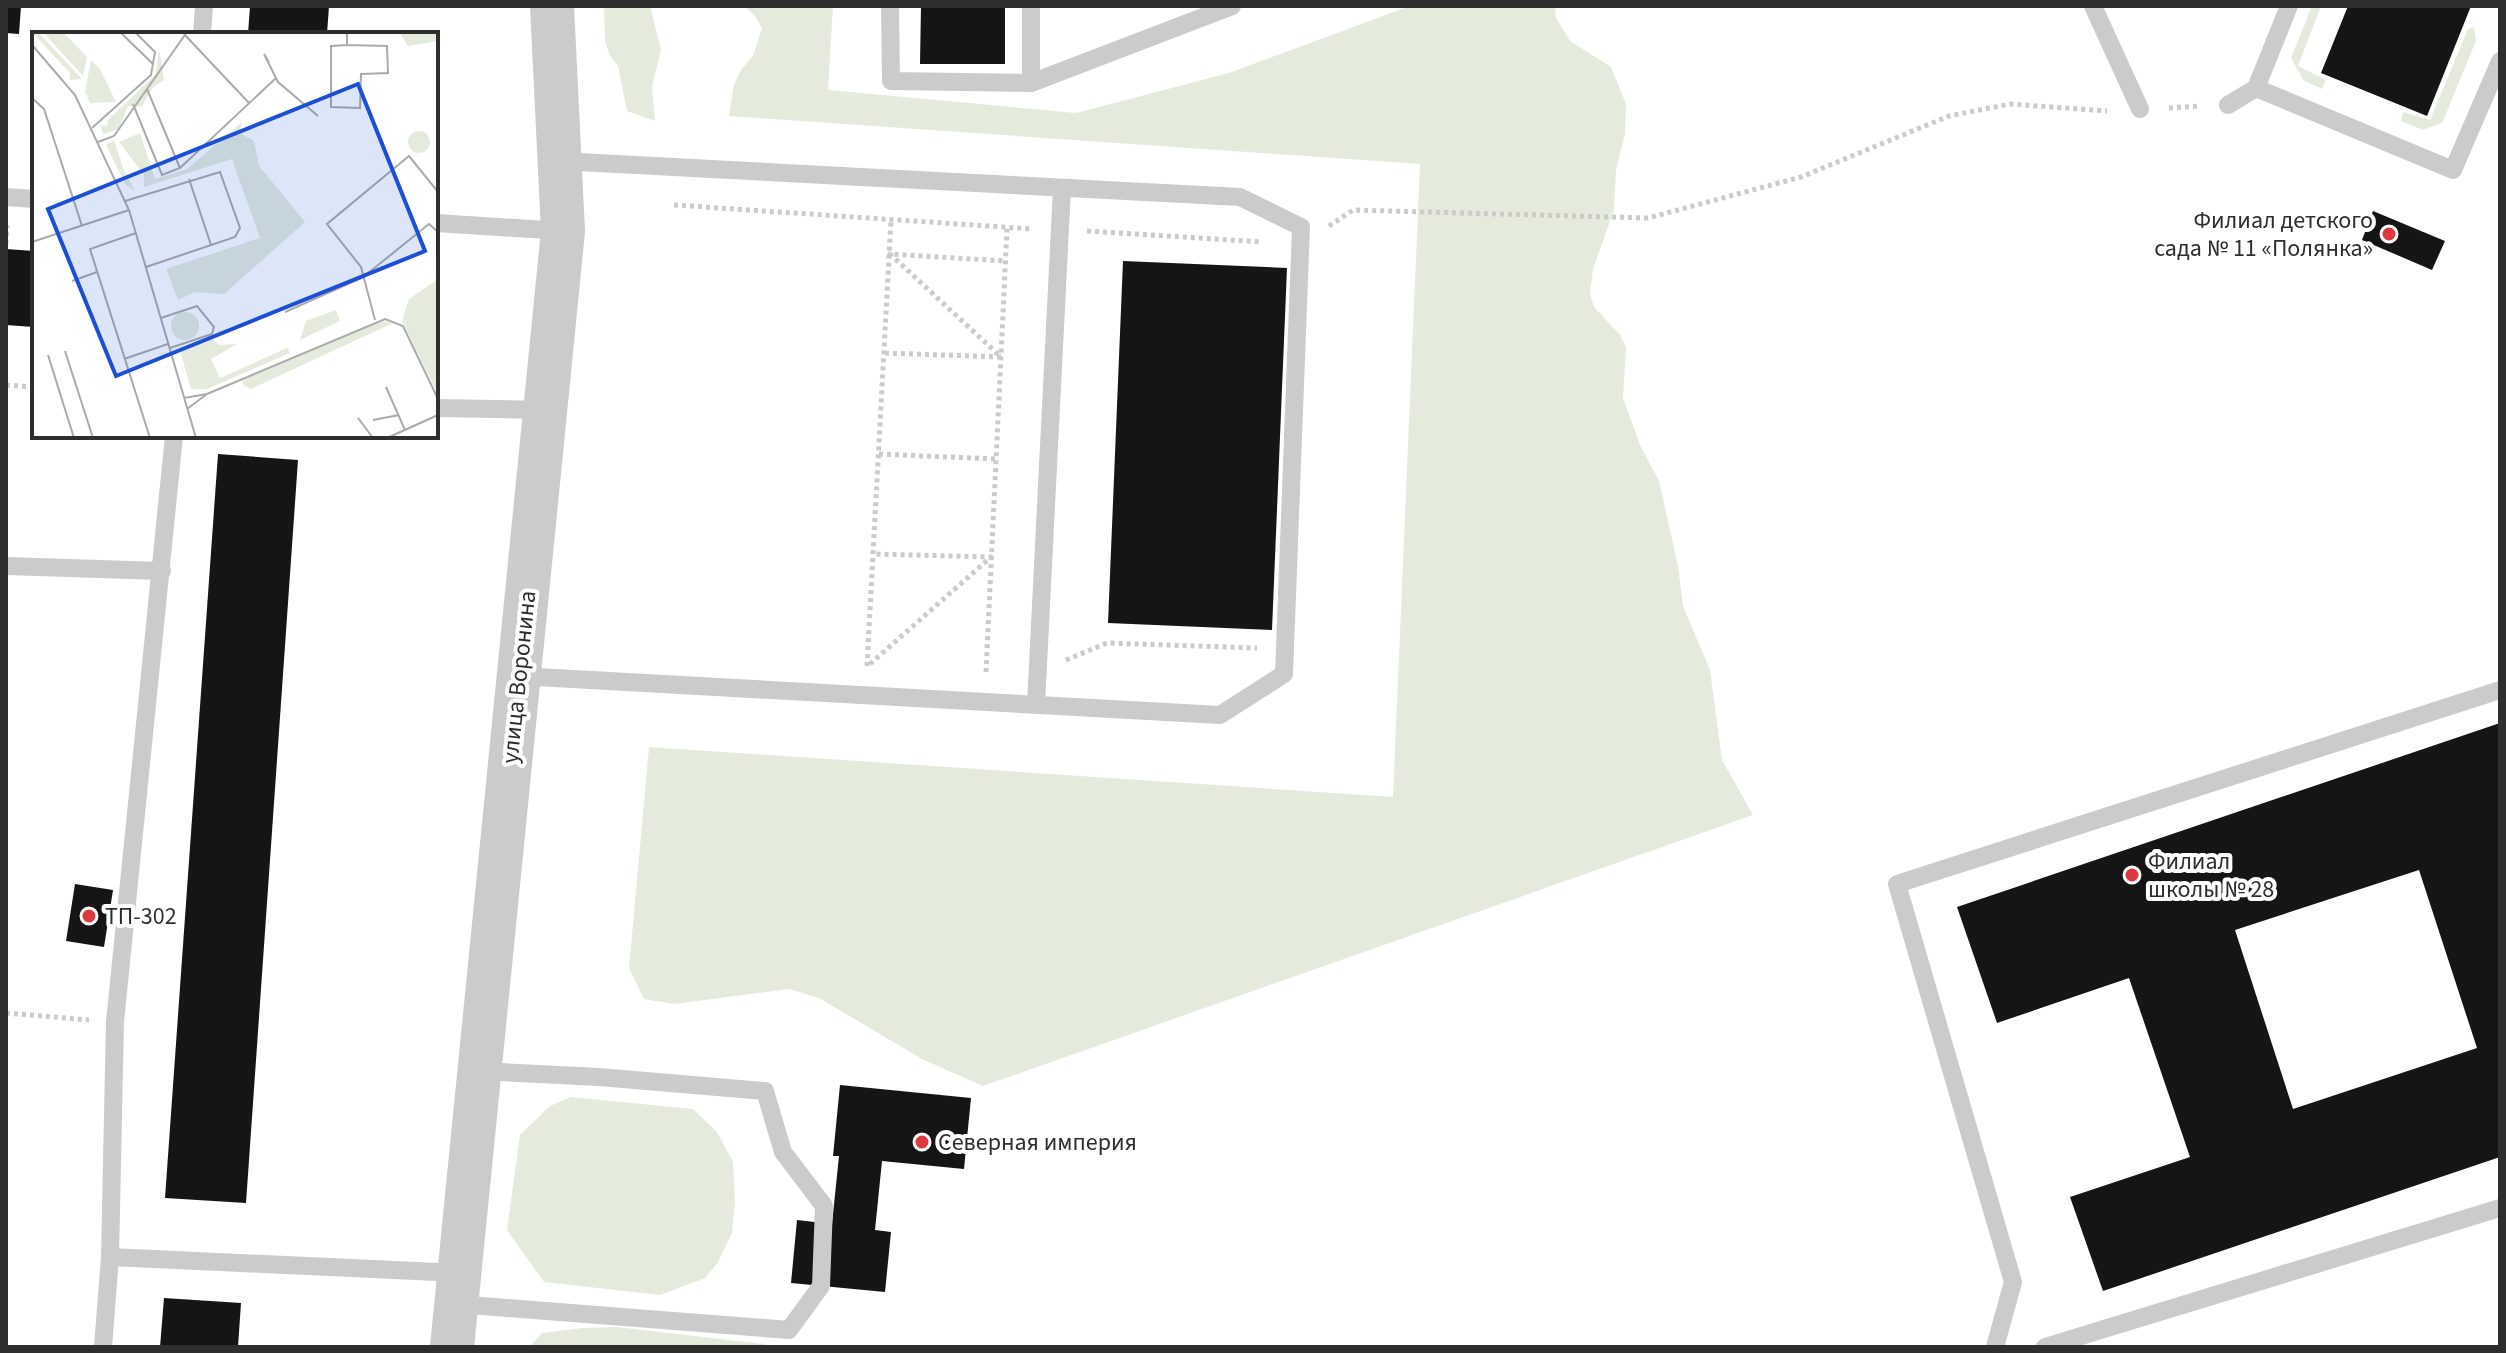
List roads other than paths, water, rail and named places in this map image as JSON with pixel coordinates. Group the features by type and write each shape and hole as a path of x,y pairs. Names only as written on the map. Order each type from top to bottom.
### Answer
{"street":[{"name":"улица Воронина","path":"452,1347 563,231 552,6"}],"lane":[{"path":"202,32 204,6"},
{"path":"890,6 891,81 1031,83 1232,6"},
{"path":"1031,6 1031,83"},
{"path":"2093,6 2140,109"},
{"path":"2228,105 2256,88 2289,6"},
{"path":"2256,88 2453,170 2500,61"},
{"path":"519,676 1220,715 1284,674 1301,227 1240,197 560,161"},
{"path":"1036,705 1062,188"},
{"path":"6,197 32,199"},
{"path":"438,223 563,231"},
{"path":"438,408 545,410"},
{"path":"103,1347 110,1257 115,1022 174,438"},
{"path":"6,566 162,571"},
{"path":"1995,1347 2013,1282 1897,884 2500,690"},
{"path":"110,1257 458,1288 789,1330 821,1286 824,1206 783,1152 765,1091 479,1071"},
{"path":"2045,1347 2500,1208"}],"place":[{"name":"Филиал детского сада № 11 «Полянка»","path":"2389,234"},
{"name":"Филиал школы № 28","path":"2132,875"},
{"name":"ТП-302","path":"89,916"},
{"name":"Северная империя","path":"922,1142"}]}
